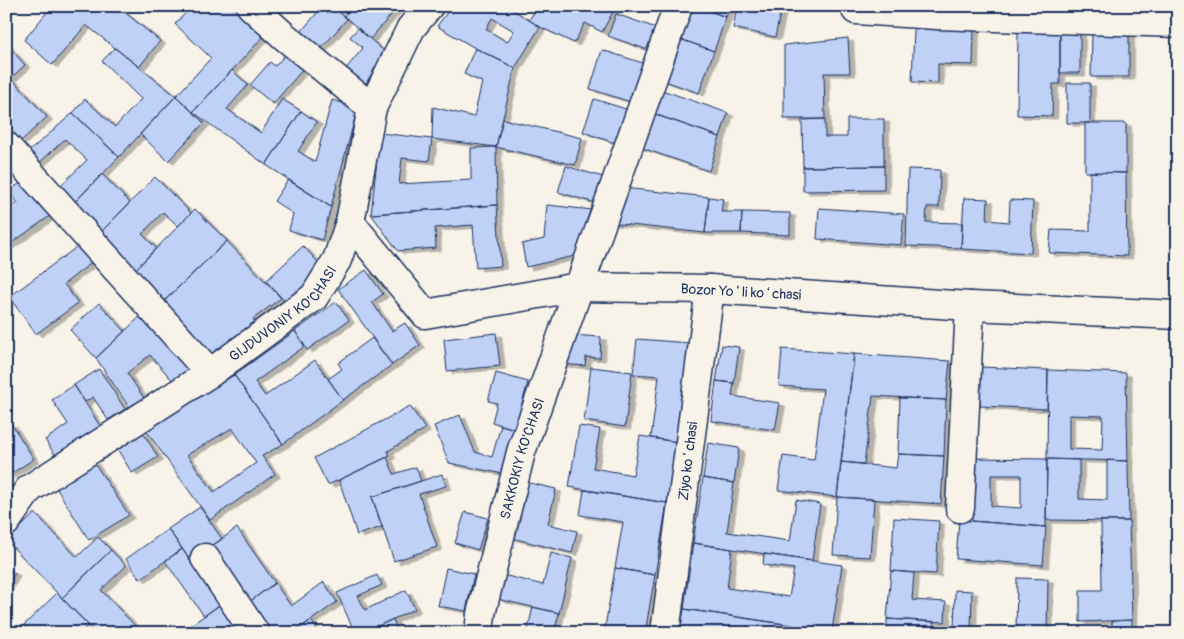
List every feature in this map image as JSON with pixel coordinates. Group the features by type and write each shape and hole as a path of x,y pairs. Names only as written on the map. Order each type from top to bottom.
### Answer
{"street":[{"path":"251,6 284,36 372,108"},
{"name":"GIJDUVONIY KO'CHASI","path":"6,522 29,489 210,373 314,297 337,260 350,222 372,108 411,28 429,6"},
{"name":"SAKKOKIY KO'CHASI","path":"479,633 481,614 521,452 678,6"},
{"path":"856,10 937,11 1178,23"},
{"path":"6,146 210,373"},
{"name":"Bozor Yoʻli koʻchasi","path":"350,222 426,314 578,287 710,289 970,306 1178,316"},
{"name":"Ziyo koʻchasi","path":"665,633 710,289"},
{"path":"960,508 970,306"},
{"path":"205,558 256,633"}],"building":[{"path":"52,6 117,6 160,41 139,67 86,25 52,65 24,40"},
{"path":"192,6 233,6 264,36 193,112 176,96 211,58 175,24"},
{"path":"323,6 332,6 347,19 319,51 299,34"},
{"path":"352,6 399,6 370,39 344,16"},
{"path":"452,6 507,6 540,27 515,68 437,26","holes":["492,18 514,31 507,42 486,29"]},
{"path":"538,6 616,6 602,32 585,23 574,43 529,20"},
{"path":"689,6 696,6 726,17 714,51 677,38"},
{"path":"696,6 730,6 726,17"},
{"path":"737,6 782,6 775,37 733,28"},
{"path":"616,14 659,29 651,51 608,36"},
{"path":"358,28 385,52 363,88 344,71 363,48 350,37"},
{"path":"914,28 974,29 973,65 938,64 938,83 912,82"},
{"path":"1018,31 1060,33 1060,84 1053,84 1052,116 1017,115"},
{"path":"1060,33 1080,33 1080,73 1060,73"},
{"path":"1092,33 1129,33 1129,77 1091,77"},
{"path":"677,38 714,51 699,93 662,80"},
{"path":"848,38 850,73 824,73 825,119 784,119 784,45"},
{"path":"6,44 25,65 11,78 47,117 21,141 6,125"},
{"path":"115,48 176,96 119,157 73,113 85,99 115,127 141,99 102,61"},
{"path":"475,48 515,68 496,147 432,139 433,107 474,117 482,82 464,74"},
{"path":"602,50 646,64 634,103 590,89"},
{"path":"286,54 303,69 273,104 250,85 270,62 275,66"},
{"path":"232,70 248,85 227,109 261,133 282,99 301,111 266,165 193,112"},
{"path":"1067,83 1090,83 1090,123 1067,123"},
{"path":"659,89 728,113 720,137 651,113"},
{"path":"176,96 204,123 168,161 140,134"},
{"path":"594,99 629,110 618,144 583,132"},
{"path":"332,100 358,107 331,207 266,165 301,111 317,122 298,151 315,162"},
{"path":"73,113 119,157 73,204 58,188 87,160 65,139 37,165 26,154"},
{"path":"651,113 720,137 709,171 639,147"},
{"path":"503,119 582,138 575,165 496,147"},
{"path":"825,119 825,137 847,137 847,119 884,119 884,166 803,167 802,120"},
{"path":"1085,123 1126,123 1126,173 1085,172"},
{"path":"380,133 432,139 429,161 402,158 399,184 471,180 471,148 496,147 497,205 371,214"},
{"path":"566,166 603,177 595,203 558,192"},
{"path":"884,166 884,190 803,191 803,167"},
{"path":"908,169 940,170 939,207 927,207 926,222 962,223 961,248 906,246"},
{"path":"1090,172 1126,173 1127,256 1049,253 1051,230 1090,231"},
{"path":"102,174 130,203 100,233 73,204"},
{"path":"155,177 191,213 178,226 163,212 142,234 156,248 134,271 100,233"},
{"path":"29,178 57,211 6,247 6,210 18,203 8,191"},
{"path":"288,180 331,207 322,240 289,230 293,214 274,201"},
{"path":"623,188 709,197 705,233 611,223"},
{"path":"709,197 723,199 721,212 742,212 741,233 705,233"},
{"path":"964,198 988,199 987,220 1009,222 1010,200 1033,201 1031,253 961,249"},
{"path":"497,205 501,266 476,268 473,225 435,228 436,248 398,251 371,214"},
{"path":"547,205 592,210 588,253 526,267 522,244 544,239"},
{"path":"819,208 904,214 901,245 817,239"},
{"path":"195,209 227,241 162,303 134,271"},
{"path":"742,212 790,213 790,235 741,233"},
{"path":"227,241 281,298 253,319 258,326 212,360 162,303"},
{"path":"78,246 91,263 64,284 78,303 36,334 9,297"},
{"path":"303,246 318,262 310,287 289,306 266,281"},
{"path":"366,270 383,294 372,302 392,331 405,323 420,345 392,365 338,289"},
{"path":"336,302 349,320 307,350 295,331"},
{"path":"99,303 125,331 96,358 70,330"},
{"path":"144,313 194,369 173,381 150,355 127,373 144,398 129,407 96,358"},
{"path":"295,331 305,346 255,382 265,396 315,360 343,400 283,444 234,375"},
{"path":"496,333 500,366 447,371 444,339"},
{"path":"570,335 601,337 600,358 586,357 585,366 561,364"},
{"path":"372,338 392,365 343,400 328,379 342,369 338,363"},
{"path":"637,339 690,343 677,442 651,438 659,376 633,374"},
{"path":"722,345 739,347 734,383 716,381"},
{"path":"782,349 854,354 837,497 778,490 783,456 814,460 823,389 779,386"},
{"path":"854,354 950,361 946,400 873,396 864,464 841,462"},
{"path":"591,367 632,372 625,427 584,421"},
{"path":"981,367 1048,370 1047,409 980,406"},
{"path":"99,369 125,409 108,420 93,397 85,402 74,385"},
{"path":"1048,370 1126,373 1128,461 1047,459","holes":["1069,415 1103,416 1102,450 1069,449"]},
{"path":"496,373 528,382 515,429 492,422 497,403 488,401"},
{"path":"234,375 283,444 262,456 275,474 210,520 145,429","holes":["232,428 256,463 214,492 187,455"]},
{"path":"716,381 734,383 732,396 780,403 775,430 711,421"},
{"path":"74,385 100,426 56,456 45,440 68,424 52,400"},
{"path":"900,398 946,400 944,456 898,454"},
{"path":"410,406 425,429 388,451 390,456 328,485 314,458"},
{"path":"460,415 475,452 492,457 501,425 515,429 503,474 449,463 434,426"},
{"path":"11,423 34,459 9,475 6,470 6,426"},
{"path":"579,426 600,429 593,468 633,475 640,436 677,442 667,503 569,487"},
{"path":"142,431 158,457 132,473 116,447"},
{"path":"708,443 739,448 734,483 703,478"},
{"path":"898,454 944,456 941,504 837,497 841,462 896,468"},
{"path":"387,457 394,474 416,467 421,481 372,497 382,527 357,535 339,480"},
{"path":"975,458 1047,459 1046,527 972,521","holes":["991,475 1021,475 1021,508 991,506"]},
{"path":"1047,459 1079,460 1079,499 1107,500 1107,460 1128,461 1129,521 1046,520"},
{"path":"93,461 129,515 89,540 55,486"},
{"path":"442,474 446,486 419,494 437,547 394,561 372,497"},
{"path":"703,478 734,483 727,532 790,541 796,500 820,504 812,561 693,543"},
{"path":"521,481 556,489 548,524 577,531 572,553 508,537"},
{"path":"584,490 667,503 655,575 615,568 623,522 580,515"},
{"path":"837,497 874,499 870,557 833,555"},
{"path":"200,507 222,539 191,561 168,529"},
{"path":"465,512 488,518 478,550 455,543"},
{"path":"35,513 77,557 98,537 111,550 62,598 7,541"},
{"path":"894,518 939,521 936,574 891,571"},
{"path":"959,520 1046,527 1043,565 956,559"},
{"path":"1101,521 1129,521 1132,620 1080,622 1080,590 1102,590"},
{"path":"237,528 275,583 245,605 206,550"},
{"path":"168,529 182,549 140,579 126,559"},
{"path":"693,543 732,549 727,588 789,597 794,569 763,565 764,554 842,565 832,631 684,609"},
{"path":"182,549 221,604 204,616 165,561"},
{"path":"111,550 126,566 101,590 142,633 96,633 62,598"},
{"path":"551,553 572,558 559,613 497,599 503,575 543,585"},
{"path":"6,568 15,573 6,589"},
{"path":"446,568 474,574 466,611 438,606"},
{"path":"615,568 655,575 645,633 604,633"},
{"path":"891,571 914,573 912,600 946,602 945,622 887,619"},
{"path":"377,575 382,585 358,596 365,610 406,590 415,609 363,633 355,633 337,593"},
{"path":"1017,578 1048,579 1047,633 1016,633"},
{"path":"324,582 337,602 293,633 265,633 245,605 275,583 291,606"},
{"path":"955,590 972,591 971,633 954,633"},
{"path":"57,593 88,625 80,633 32,633 24,625"},
{"path":"221,604 242,633 197,633 191,625"},
{"path":"533,607 559,613 554,633 527,633"},
{"path":"684,609 783,624 782,633 680,633"},
{"path":"393,619 398,633 363,633"},
{"path":"887,619 934,622 934,633 887,633"},
{"path":"311,620 319,633 293,633"},
{"path":"1132,620 1132,633 1112,633 1112,621"},
{"path":"588,630 604,633 587,633"}]}
